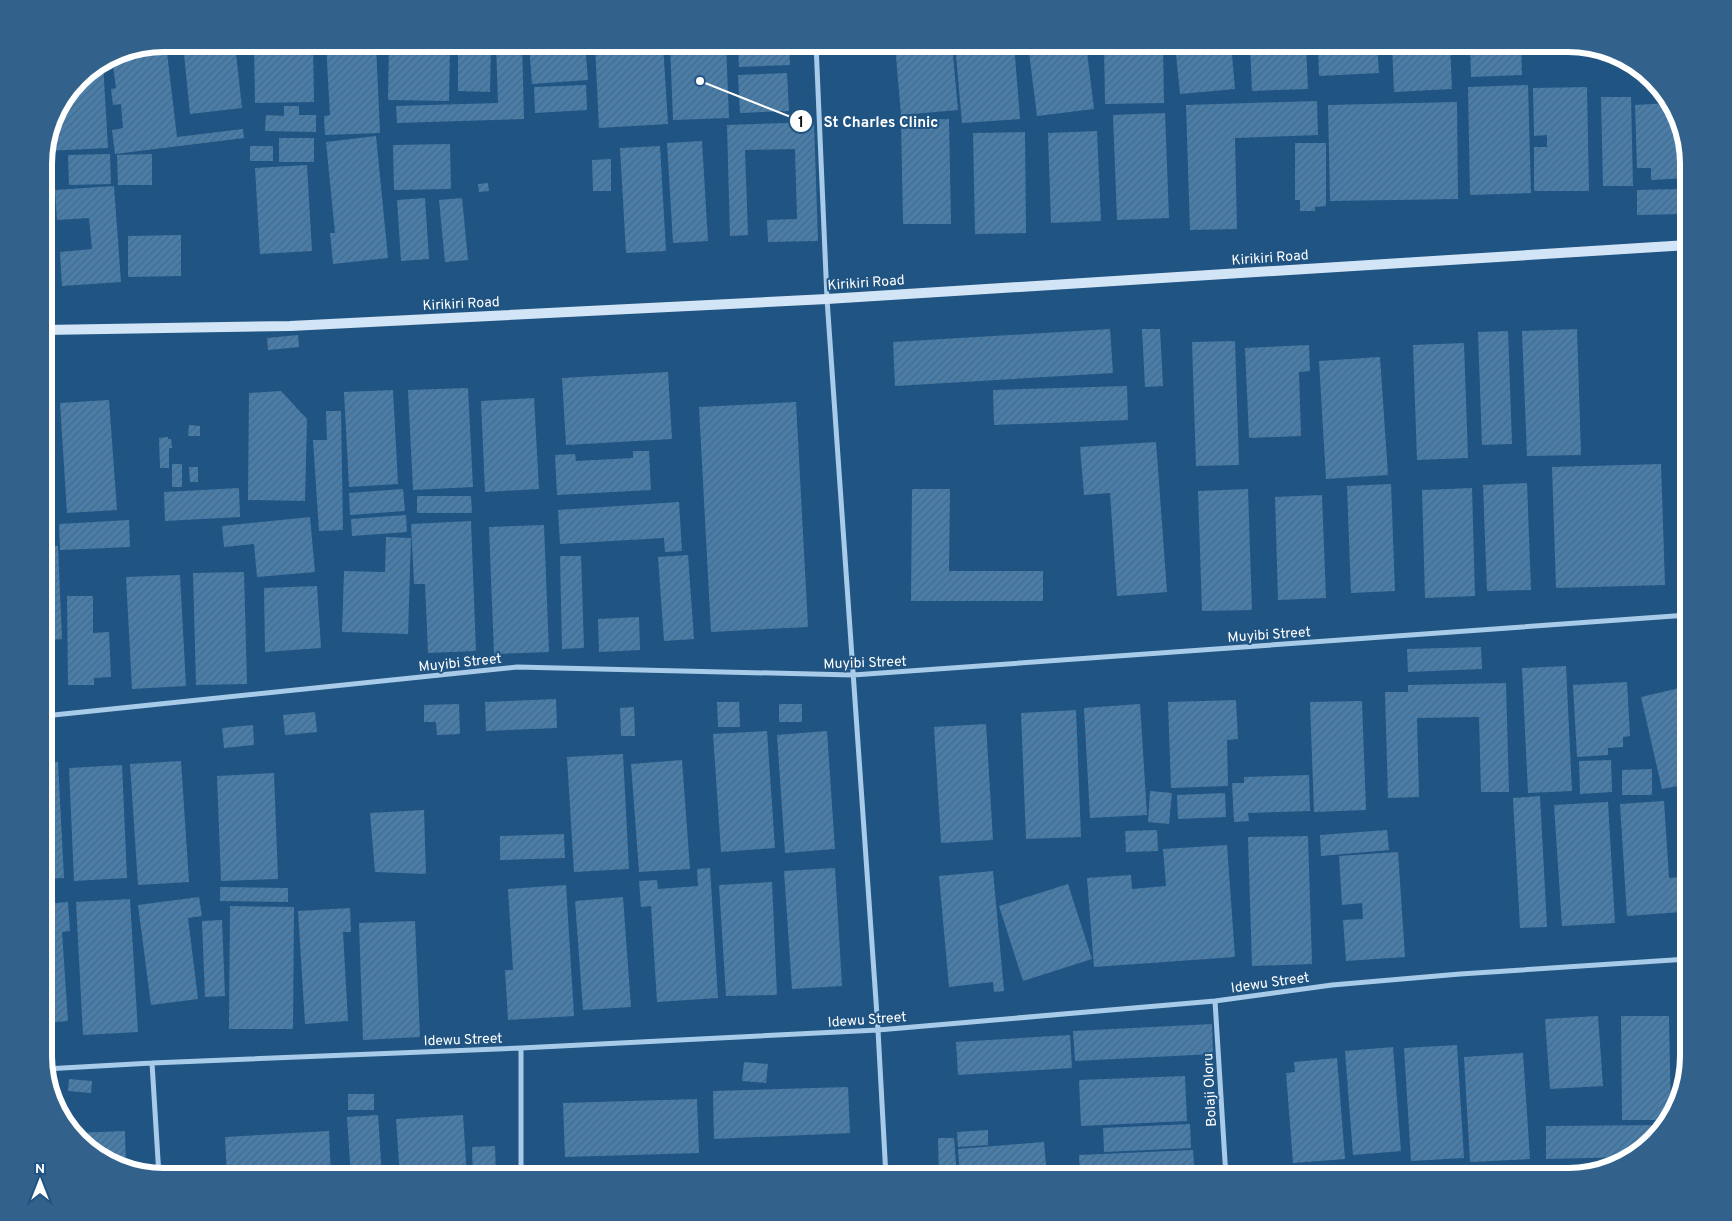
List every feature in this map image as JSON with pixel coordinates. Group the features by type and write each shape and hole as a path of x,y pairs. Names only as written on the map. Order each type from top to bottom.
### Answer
{"main road":[{"name":"Kirikiri Road","path":"53,330 290,326 827,299 1680,246"}],"street":[{"path":"816,53 827,299 878,1030 886,1168"},
{"name":"Muyibi Street","path":"53,715 517,667 853,676 1680,616"},
{"name":"Idewu Street","path":"54,1068 152,1062 521,1048 878,1030 1215,1001 1332,985 1460,974 1680,960"},
{"name":"Bolaji Oloru","path":"1215,1001 1225,1168"},
{"path":"521,1048 521,1168"},
{"path":"152,1062 159,1168"}],"building":[{"path":"896,52 953,52 958,110 901,115"},
{"path":"956,52 1015,52 1020,119 962,123"},
{"path":"1029,52 1087,52 1094,109 1037,116"},
{"path":"1104,52 1163,52 1164,103 1105,104"},
{"path":"1176,52 1232,52 1235,89 1180,94"},
{"path":"1250,52 1306,52 1308,89 1252,91"},
{"path":"1318,52 1378,52 1379,73 1319,76"},
{"path":"1392,52 1450,52 1452,89 1394,92"},
{"path":"1470,52 1521,52 1522,75 1471,77"},
{"path":"167,53 177,137 243,129 244,138 115,154 112,130 123,128 121,104 113,105 111,89 116,88 113,65 128,58"},
{"path":"184,53 236,53 242,108 190,114"},
{"path":"254,53 313,53 314,102 255,103"},
{"path":"327,53 376,53 380,133 325,135 324,116 330,115"},
{"path":"389,53 450,53 449,101 388,100"},
{"path":"458,53 491,53 490,92 458,91"},
{"path":"496,53 522,53 524,119 397,123 396,106 498,103"},
{"path":"530,53 586,53 588,80 532,84"},
{"path":"595,53 664,53 668,124 599,128"},
{"path":"670,53 726,53 729,118 673,120"},
{"path":"738,53 789,53 790,65 739,67"},
{"path":"103,70 108,148 53,151 56,135 67,108 85,85"},
{"path":"787,73 789,111 740,113 738,75"},
{"path":"586,85 587,110 535,113 534,87"},
{"path":"1528,85 1531,193 1470,195 1468,87"},
{"path":"1587,87 1589,191 1534,191 1534,147 1547,147 1547,135 1534,136 1533,88"},
{"path":"1601,97 1631,97 1633,186 1603,186"},
{"path":"1317,101 1318,135 1235,138 1237,229 1190,230 1186,105"},
{"path":"1457,102 1458,199 1330,201 1328,105"},
{"path":"1662,103 1665,108 1676,135 1679,150 1680,178 1651,180 1651,168 1637,168 1635,105"},
{"path":"284,106 299,106 299,115 316,115 316,132 265,131 266,115 284,116"},
{"path":"1165,113 1169,218 1117,220 1113,115"},
{"path":"949,119 951,224 903,224 901,120"},
{"path":"814,122 818,241 768,242 767,220 797,219 795,149 745,150 748,235 730,236 727,125"},
{"path":"1097,131 1101,221 1051,223 1048,133"},
{"path":"1025,132 1026,233 975,234 973,133"},
{"path":"376,136 388,258 333,264 330,233 335,233 326,142"},
{"path":"279,138 314,138 314,162 279,162"},
{"path":"702,141 708,241 673,243 667,143"},
{"path":"1295,143 1326,143 1326,206 1315,207 1315,211 1300,211 1300,200 1295,200"},
{"path":"450,144 451,189 394,190 393,145"},
{"path":"250,146 273,146 273,161 250,161"},
{"path":"660,146 666,251 626,253 620,148"},
{"path":"110,154 111,184 69,185 68,155"},
{"path":"152,154 152,185 118,185 117,155"},
{"path":"611,159 611,191 593,191 592,160"},
{"path":"307,165 312,251 260,254 255,168"},
{"path":"488,183 489,191 479,192 478,184"},
{"path":"114,186 121,282 62,286 60,252 92,249 89,218 57,220 55,190"},
{"path":"1680,189 1680,214 1637,215 1637,190"},
{"path":"425,198 429,259 401,261 397,200"},
{"path":"462,198 468,260 445,262 439,200"},
{"path":"181,235 181,276 128,277 128,236"},
{"path":"1110,329 1113,373 895,386 893,342"},
{"path":"1142,329 1160,329 1163,386 1145,387"},
{"path":"1577,329 1581,455 1527,456 1522,331"},
{"path":"1508,331 1512,444 1482,445 1478,332"},
{"path":"298,335 299,347 268,350 267,338"},
{"path":"1235,341 1239,465 1196,466 1192,342"},
{"path":"1464,343 1468,458 1417,460 1413,345"},
{"path":"1309,345 1310,371 1299,372 1301,436 1249,438 1245,348"},
{"path":"1380,357 1388,475 1326,479 1319,361"},
{"path":"668,372 672,439 566,445 562,378"},
{"path":"1127,386 1128,420 994,425 993,390"},
{"path":"468,388 473,487 413,490 408,390"},
{"path":"393,390 398,484 349,487 344,392"},
{"path":"281,391 307,419 305,501 248,500 249,393"},
{"path":"534,398 539,489 485,492 481,401"},
{"path":"109,400 117,510 67,513 60,403"},
{"path":"796,402 808,627 711,632 699,407"},
{"path":"326,411 341,411 343,530 319,531 313,440 327,440"},
{"path":"189,425 200,426 200,436 188,436"},
{"path":"168,437 168,439 171,439 172,448 169,448 169,468 160,468 159,438"},
{"path":"1156,442 1167,592 1117,596 1110,493 1084,495 1080,447"},
{"path":"633,451 649,451 651,490 557,495 555,455 575,454 576,461 633,458"},
{"path":"172,464 182,464 182,487 172,487"},
{"path":"1661,464 1665,585 1556,588 1552,467"},
{"path":"189,467 198,467 198,482 190,482"},
{"path":"53,476 55,525 53,525"},
{"path":"1527,483 1531,590 1487,591 1483,485"},
{"path":"1391,484 1395,591 1351,593 1347,486"},
{"path":"239,488 240,517 165,521 164,492"},
{"path":"1472,488 1475,596 1425,598 1422,490"},
{"path":"403,489 405,511 350,515 349,493"},
{"path":"912,489 950,489 949,571 1043,571 1043,601 911,601"},
{"path":"1248,489 1252,610 1202,611 1198,491"},
{"path":"1322,495 1326,598 1278,600 1275,497"},
{"path":"417,496 471,496 472,513 417,513"},
{"path":"679,502 682,551 665,552 664,538 560,544 558,510"},
{"path":"406,515 407,532 352,536 351,519"},
{"path":"310,517 315,572 257,577 254,544 224,547 222,526"},
{"path":"129,520 130,547 60,550 59,524"},
{"path":"471,521 476,651 428,653 425,584 414,584 411,524"},
{"path":"544,525 549,652 494,654 489,527"},
{"path":"386,537 411,538 408,634 342,632 344,571 385,572"},
{"path":"53,546 58,546 62,639 53,640"},
{"path":"688,555 694,639 664,641 658,557"},
{"path":"560,556 581,556 584,648 562,649"},
{"path":"244,572 247,684 196,685 193,573"},
{"path":"180,575 186,686 132,689 126,577"},
{"path":"317,586 321,648 265,652 264,588"},
{"path":"67,596 93,596 93,633 109,632 111,677 94,678 94,685 68,685"},
{"path":"639,617 640,650 599,652 598,619"},
{"path":"1481,647 1482,669 1408,672 1407,649"},
{"path":"53,657 55,690 53,690"},
{"path":"1566,666 1572,791 1528,793 1522,668"},
{"path":"1627,682 1630,736 1623,737 1623,747 1608,748 1608,755 1577,757 1573,685"},
{"path":"1506,683 1509,792 1481,792 1479,717 1417,718 1419,797 1388,798 1385,692 1408,692 1408,685"},
{"path":"1680,688 1680,786 1662,789 1641,697"},
{"path":"556,699 557,728 486,731 485,702"},
{"path":"1236,700 1238,739 1227,740 1228,786 1171,788 1168,702"},
{"path":"1362,701 1366,810 1314,812 1310,702"},
{"path":"717,702 739,702 740,727 718,727"},
{"path":"459,704 460,734 437,735 436,722 424,722 424,705"},
{"path":"779,704 802,704 802,722 779,722"},
{"path":"1140,704 1147,815 1090,818 1084,708"},
{"path":"634,707 635,736 621,736 620,708"},
{"path":"1076,710 1081,837 1026,839 1021,713"},
{"path":"315,712 317,732 285,735 283,715"},
{"path":"986,724 993,840 941,843 934,727"},
{"path":"253,725 254,745 224,748 222,728"},
{"path":"767,731 775,848 721,852 713,734"},
{"path":"827,731 835,849 785,853 777,735"},
{"path":"623,754 629,869 574,872 567,757"},
{"path":"682,760 690,869 639,872 631,764"},
{"path":"1611,760 1612,792 1580,794 1579,761"},
{"path":"181,761 189,882 138,885 130,764"},
{"path":"53,762 58,762 64,878 53,879"},
{"path":"122,765 127,878 74,881 69,768"},
{"path":"1652,769 1652,795 1622,795 1622,770"},
{"path":"274,773 278,879 221,881 217,776"},
{"path":"1309,775 1310,811 1248,813 1249,821 1234,822 1232,783 1244,783 1244,777"},
{"path":"1150,791 1172,793 1169,824 1148,822"},
{"path":"1225,793 1226,817 1178,819 1177,795"},
{"path":"1540,796 1547,927 1520,928 1513,798"},
{"path":"1664,801 1669,878 1680,877 1680,912 1627,916 1620,804"},
{"path":"1608,802 1615,923 1562,926 1554,805"},
{"path":"424,810 426,874 375,872 370,813"},
{"path":"1157,830 1158,851 1126,852 1125,831"},
{"path":"1387,830 1389,850 1321,856 1320,835"},
{"path":"564,834 565,858 500,860 500,836"},
{"path":"1308,836 1312,964 1252,966 1248,837"},
{"path":"1227,845 1235,957 1094,967 1087,878 1131,875 1132,889 1166,886 1163,849"},
{"path":"1398,852 1405,957 1346,961 1343,920 1363,919 1362,903 1342,905 1339,856"},
{"path":"710,868 718,998 657,1002 651,906 641,907 639,881 657,880 658,889 698,886 697,869"},
{"path":"835,868 842,986 792,989 784,871"},
{"path":"993,871 1004,991 994,992 993,982 949,987 939,876"},
{"path":"772,882 777,995 726,996 719,885"},
{"path":"1068,884 1092,959 1023,981 999,906"},
{"path":"566,885 574,1016 508,1020 505,970 513,970 508,889"},
{"path":"220,887 288,888 288,902 220,901"},
{"path":"199,897 202,916 188,918 198,999 151,1005 138,905"},
{"path":"623,897 631,1007 583,1010 575,901"},
{"path":"130,899 138,1032 83,1035 76,902"},
{"path":"68,902 70,931 62,932 68,1021 53,1022 53,903"},
{"path":"230,906 294,907 293,1029 229,1029"},
{"path":"350,908 351,932 343,932 348,1021 305,1024 298,911"},
{"path":"222,920 225,996 205,997 202,921"},
{"path":"415,921 420,1037 363,1040 359,923"},
{"path":"1598,1016 1603,1086 1550,1089 1545,1019"},
{"path":"1621,1016 1669,1016 1671,1101 1660,1120 1622,1120"},
{"path":"1212,1024 1213,1054 1075,1061 1073,1031"},
{"path":"1070,1035 1072,1068 958,1075 956,1042"},
{"path":"1457,1045 1464,1158 1411,1161 1404,1048"},
{"path":"1393,1047 1401,1151 1353,1155 1345,1051"},
{"path":"1523,1053 1530,1159 1470,1162 1464,1057"},
{"path":"1337,1058 1345,1159 1293,1163 1286,1073 1295,1072 1294,1062"},
{"path":"744,1062 768,1064 766,1083 742,1081"},
{"path":"1185,1076 1187,1121 1081,1126 1079,1080"},
{"path":"69,1079 92,1081 91,1093 68,1091"},
{"path":"848,1087 850,1133 714,1139 713,1091"},
{"path":"348,1094 374,1094 374,1110 348,1110"},
{"path":"697,1099 699,1153 565,1157 563,1103"},
{"path":"378,1115 381,1168 350,1168 347,1117"},
{"path":"463,1115 466,1168 399,1168 396,1119"},
{"path":"1190,1124 1191,1148 1104,1152 1103,1128"},
{"path":"1656,1125 1641,1141 1617,1157 1546,1159 1546,1126"},
{"path":"988,1130 988,1145 958,1147 957,1132"},
{"path":"125,1131 126,1162 102,1150 83,1133"},
{"path":"329,1131 331,1168 227,1168 225,1137"},
{"path":"938,1138 954,1138 956,1168 939,1168"},
{"path":"1044,1142 1046,1168 959,1168 958,1149"},
{"path":"495,1146 496,1168 473,1168 472,1147"},
{"path":"1193,1150 1194,1168 1080,1168 1079,1155"},
{"path":"698,1165 698,1168 634,1168"},
{"path":"556,1166 556,1168 538,1168"}],"place":[{"name":"St Charles Clinic","path":"700,81"}]}
